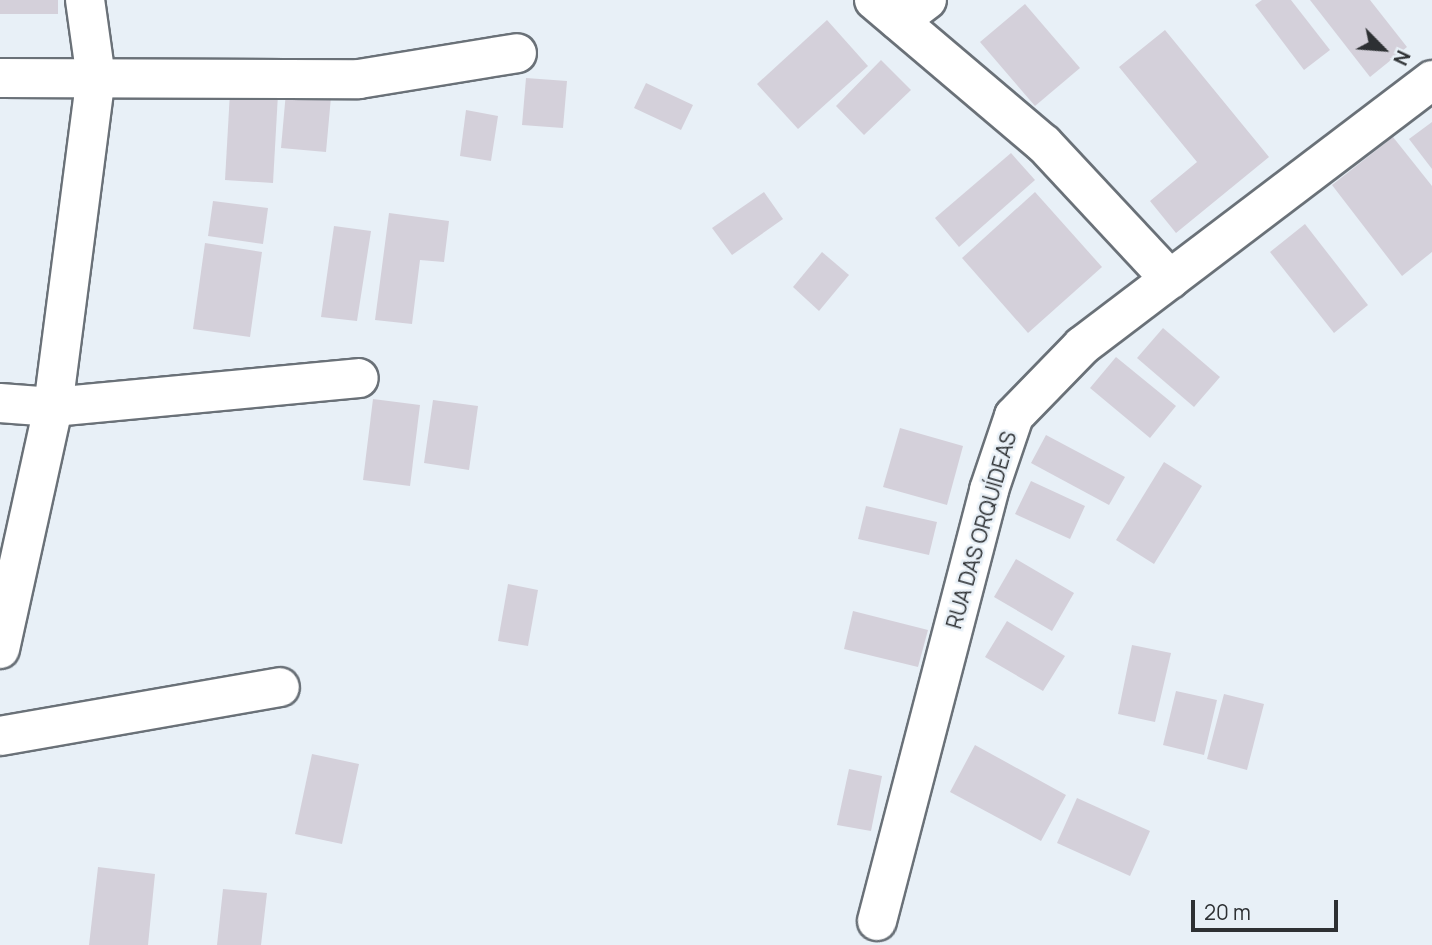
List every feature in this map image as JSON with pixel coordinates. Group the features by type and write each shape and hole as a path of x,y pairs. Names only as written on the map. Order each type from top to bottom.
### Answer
{"street":[{"path":"0,649 53,407 96,78 85,0"},
{"path":"900,7 1044,144 1170,279"},
{"path":"0,78 359,79 517,53"},
{"name":"RUA DAS ORQUÍDEAS","path":"877,921 989,490 1014,416 1082,346 1432,80"},
{"path":"0,402 53,407 359,378"},
{"path":"0,736 280,687"}],"building":[{"path":"0,0 58,0 58,14 0,14"},
{"path":"1262,0 1291,0 1330,50 1304,70 1255,5"},
{"path":"1310,0 1370,0 1407,47 1370,77"},
{"path":"1025,4 1080,68 1035,106 980,42"},
{"path":"827,20 868,66 798,129 757,84"},
{"path":"1165,30 1269,157 1176,233 1150,201 1197,162 1119,67"},
{"path":"881,60 911,90 864,135 836,106"},
{"path":"526,78 567,81 563,128 522,125"},
{"path":"646,83 693,105 681,130 634,108"},
{"path":"230,92 278,94 273,183 225,180"},
{"path":"286,92 331,97 326,152 281,148"},
{"path":"466,110 498,116 491,161 460,156"},
{"path":"1432,122 1432,169 1409,139"},
{"path":"1393,137 1432,186 1432,252 1402,276 1332,185"},
{"path":"1011,153 1035,180 959,247 935,218"},
{"path":"764,192 783,219 732,255 712,228"},
{"path":"1035,192 1102,267 1028,333 962,258"},
{"path":"213,201 268,208 263,244 208,236"},
{"path":"389,213 449,221 444,262 420,260 412,324 375,320"},
{"path":"1305,224 1368,305 1334,333 1270,252"},
{"path":"334,226 371,231 357,321 321,317"},
{"path":"205,243 262,252 250,337 193,329"},
{"path":"822,252 849,275 819,311 793,287"},
{"path":"1163,328 1220,377 1194,407 1137,358"},
{"path":"1116,357 1176,406 1150,438 1090,388"},
{"path":"373,399 420,405 410,486 363,480"},
{"path":"433,400 478,406 469,470 424,463"},
{"path":"900,428 963,446 947,505 883,487"},
{"path":"1046,435 1125,477 1109,505 1031,463"},
{"path":"1164,462 1202,486 1154,564 1116,540"},
{"path":"1031,481 1085,506 1070,539 1015,514"},
{"path":"866,506 937,522 929,555 858,539"},
{"path":"1016,559 1074,593 1052,631 994,597"},
{"path":"508,584 538,590 528,646 498,641"},
{"path":"853,611 928,630 918,667 844,649"},
{"path":"1007,621 1065,656 1043,691 985,657"},
{"path":"1132,645 1171,653 1155,722 1118,714"},
{"path":"1176,691 1217,700 1204,755 1163,745"},
{"path":"1224,694 1264,704 1247,770 1207,759"},
{"path":"975,745 1066,795 1041,841 950,792"},
{"path":"312,754 359,764 342,844 295,834"},
{"path":"849,769 882,776 871,831 837,825"},
{"path":"1077,798 1150,831 1130,876 1057,843"},
{"path":"98,867 155,874 148,945 89,945"},
{"path":"223,889 267,893 261,945 217,945"}]}
